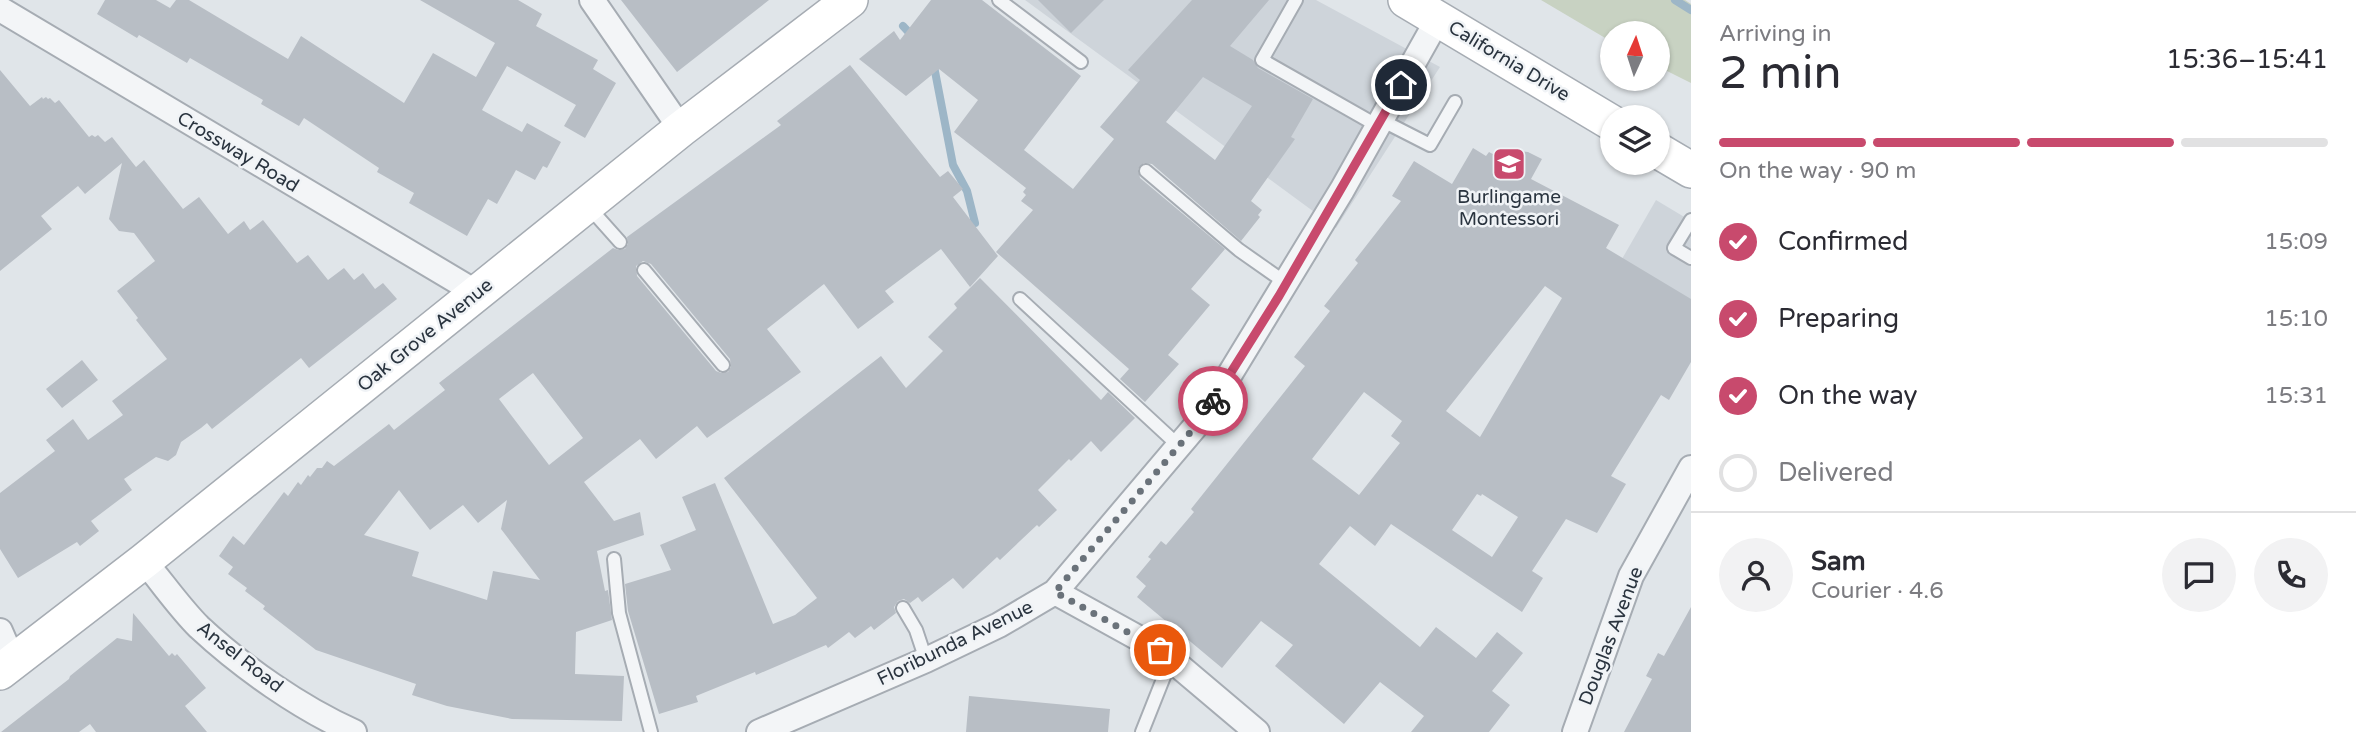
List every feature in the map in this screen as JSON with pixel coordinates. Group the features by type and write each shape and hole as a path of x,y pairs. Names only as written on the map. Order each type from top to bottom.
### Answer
{"street":[{"path":"592,0 681,130"},
{"name":"Oak Grove Avenue","path":"4,655 144,561 681,130 850,0"},
{"name":"California Drive","path":"1406,0 1600,116"},
{"name":"Crossway Road","path":"0,9 477,293"},
{"name":"Floribunda Avenue","path":"759,732 926,660 999,625 1055,592 1205,415 1286,283 1438,19"},
{"path":"1670,158 1691,170"},
{"name":"Douglas Avenue","path":"1575,732 1631,576 1691,467"},
{"name":"Ansel Road","path":"144,561 198,626 263,679 336,724 354,732"},
{"path":"1055,592 1160,650 1246,728"}],"lane":[{"path":"999,0 1081,62"},
{"path":"1296,0 1262,60 1380,123 1430,145 1455,102"},
{"path":"1146,171 1239,250 1286,283"},
{"path":"587,205 620,242"},
{"path":"1691,220 1674,248 1691,258"},
{"path":"644,270 723,365"},
{"path":"1020,299 1179,446"},
{"path":"614,559 619,613 651,732"},
{"path":"903,608 916,630 926,660"},
{"path":"1142,732 1171,659"}],"shaded area":[{"path":"1025,0 1316,0 1440,67 1336,228"},
{"path":"1656,200 1691,221 1691,359 1596,304"}],"green space":[{"path":"1541,0 1685,0 1691,4 1691,83 1670,72 1670,21 1600,21 1600,35"}],"building":[{"path":"105,0 156,0 170,8 176,0 189,0 288,59 301,36 404,103 433,53 476,77 495,43 420,0 518,0 542,14 536,26 598,60 593,69 616,83 585,138 564,126 576,105 507,66 482,110 522,132 527,123 561,142 547,168 543,166 535,180 516,170 497,204 488,199 467,236 409,203 414,193 377,172 379,168 304,118 299,126 261,104 263,100 190,58 187,63 97,14"},
{"path":"621,0 769,0 677,72"},
{"path":"931,0 982,0 1081,76 1024,150 1073,189 1114,139 1100,127 1140,80 1128,70 1192,0 1269,0 1230,46 1253,60 1258,68 1313,99 1291,137 1295,139 1251,201 1262,210 1258,215 1260,217 1241,241 1152,164 1144,163 1138,169 1140,178 1225,249 1191,289 1210,305 1168,355 1179,364 1145,402 1120,379 1129,369 996,252 1033,210 1021,201 1026,195 1023,192 1026,188 954,132 978,100 939,69 906,96 859,59 894,31 900,40","holes":["1203,77 1252,106 1215,160 1166,122"]},
{"path":"1038,0 1104,0 1071,33"},
{"path":"850,65 940,177 948,171 963,189 953,197 998,256 970,287 941,249 885,291 894,302 858,329 824,284 767,329 801,372 707,438 697,426 656,459 640,439 584,482 614,521 640,512 644,535 597,551 605,591 608,590 612,620 576,632 575,674 624,676 622,721 512,719 447,706 412,695 416,684 316,650 263,609 265,606 245,591 247,588 228,574 233,567 219,556 233,536 244,545 284,492 288,496 298,482 301,485 317,468 322,468 327,461 334,466 389,424 394,430 445,390 439,383 613,248 625,249 628,244 627,237 781,125 777,121","holes":["643,261 651,264 730,359 731,367 728,372 716,371 637,276 636,266","533,373 583,438 549,465 499,399","399,490 430,530 463,505 478,523 507,500 501,529 540,580 493,571 487,600 412,576 419,552 364,535"]},
{"path":"0,70 30,106 42,97 50,98 55,103 59,100 89,137 98,135 105,142 112,137 136,167 144,160 183,209 199,197 228,234 244,221 250,230 263,220 297,263 308,255 328,280 344,268 354,280 363,273 375,289 383,283 397,299 309,368 301,358 212,429 207,423 181,442 176,455 168,461 156,457 124,479 132,490 91,521 99,531 80,546 77,542 18,578 0,549 0,493 55,451 46,440 73,419 88,440 123,415 112,401 167,359 117,291 155,261 134,233 119,231 109,219 122,163 85,194 78,186 41,216 52,229 0,271"},
{"path":"1473,148 1486,156 1489,152 1502,159 1507,150 1528,152 1542,159 1531,179 1619,225 1606,248 1691,299 1691,362 1669,400 1661,395 1611,476 1626,484 1597,533 1566,519 1532,571 1543,578 1522,612 1391,524 1375,546 1350,526 1319,564 1420,647 1436,627 1476,658 1497,632 1523,653 1492,691 1510,705 1489,732 1411,732 1424,716 1380,682 1344,724 1275,666 1293,645 1261,621 1222,668 1137,597 1146,586 1136,577 1161,541 1166,545 1194,512 1191,509 1305,366 1294,357 1330,311 1324,306 1358,263 1355,260 1401,201 1392,196 1414,161 1452,184","holes":["1545,286 1562,298 1480,437 1446,411","1364,392 1402,421 1391,436 1400,443 1359,495 1312,459","1477,494 1482,494 1518,517 1492,557 1452,530"]},
{"path":"980,278 1101,400 1108,392 1135,418 1101,452 1091,441 1071,461 1069,459 1038,490 1057,510 1000,560 997,557 963,589 953,578 922,602 918,597 910,603 904,599 898,601 894,607 896,613 874,630 871,626 855,638 849,632 828,648 826,645 756,675 755,672 696,696 698,702 659,714 628,611 625,584 671,570 660,545 696,530 682,497 715,483 773,624 795,615 817,598 724,478 881,356 906,388 943,351 928,337 957,308 954,304"},
{"path":"82,360 98,380 62,408 46,389"},
{"path":"1691,607 1691,732 1624,732 1652,679 1646,676 1658,653 1664,656"},
{"path":"133,613 169,656 172,653 175,656 177,654 206,688 185,706 207,732 96,732 90,724 79,732 1,732 117,638 132,641"},
{"path":"969,696 1110,709 1108,732 966,732"}],"waterway":[{"path":"1675,0 1691,10"},
{"path":"903,26 914,38"},
{"path":"933,61 953,165 967,191 975,223"}],"way so far":[{"path":"1160,650 1055,592 1205,415 1213,401"}],"place":[{"name":"Burlingame Montessori","path":"1509,164"}],"route":[{"path":"1213,401 1279,296 1401,85"}]}
